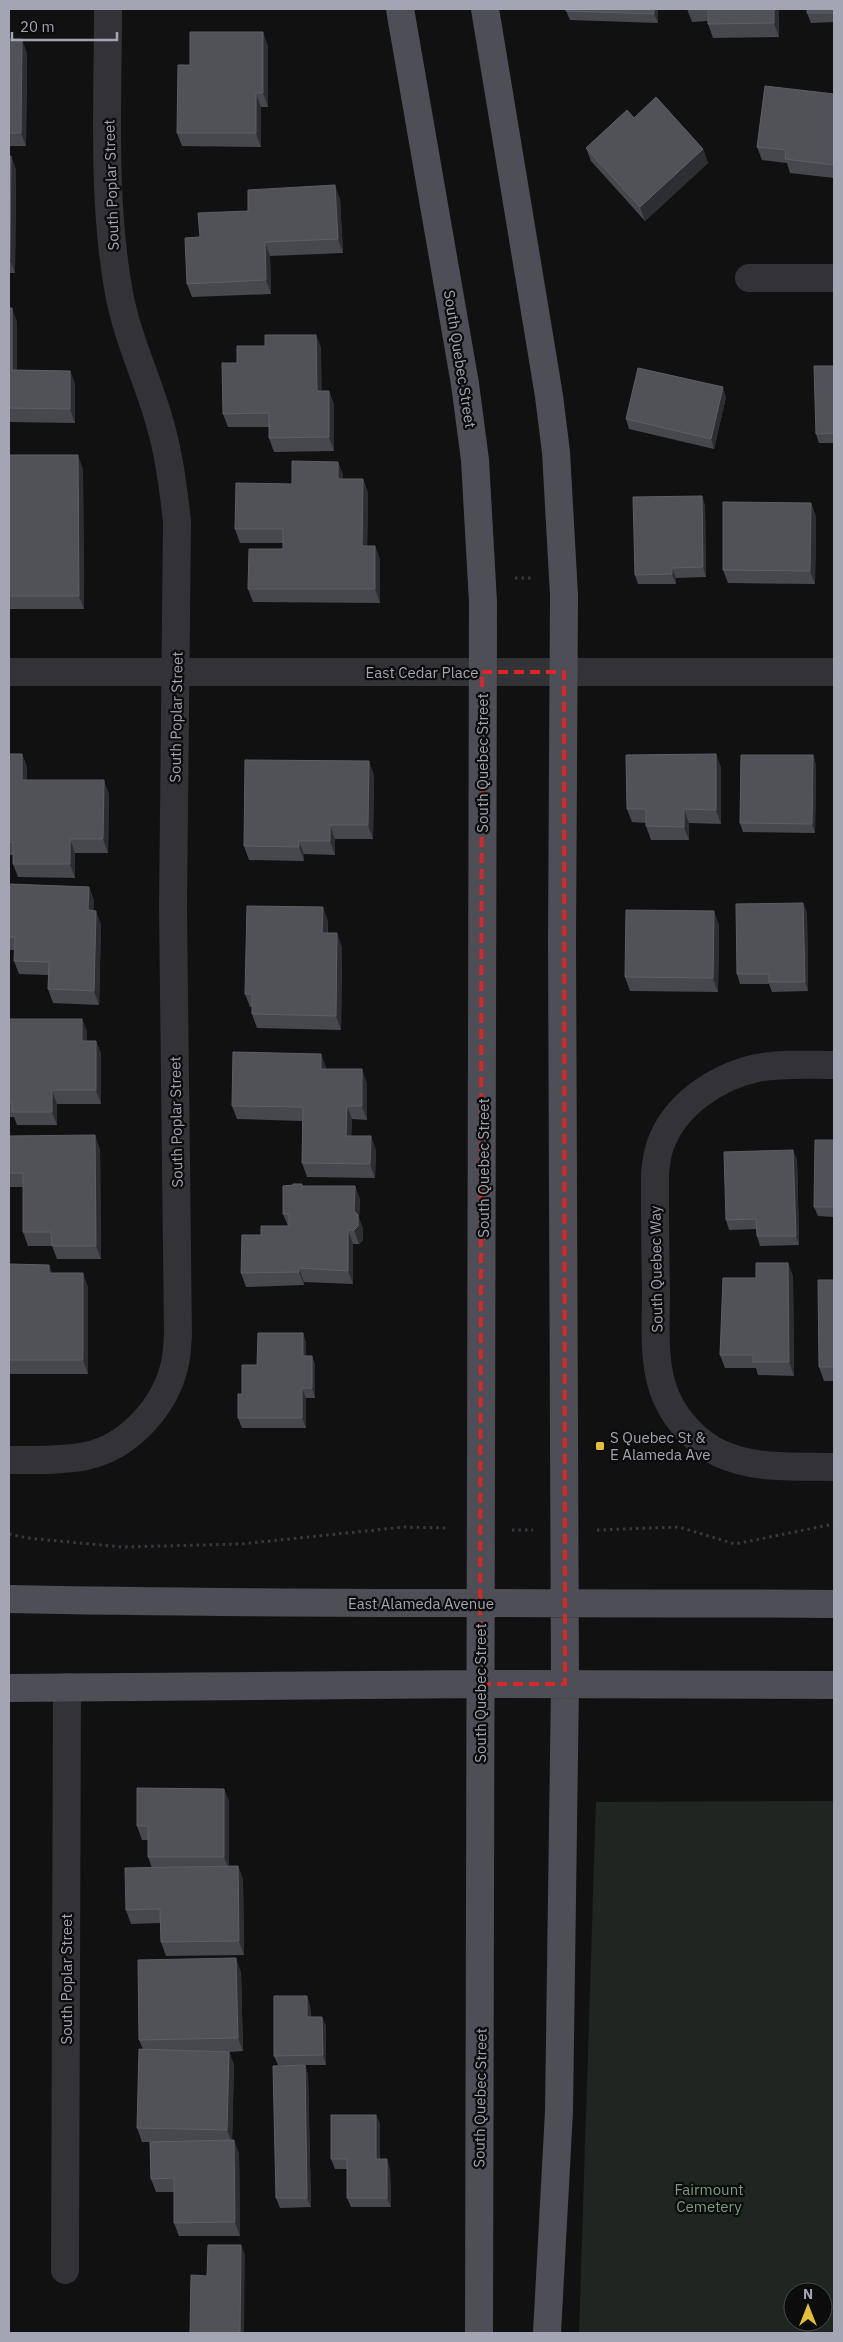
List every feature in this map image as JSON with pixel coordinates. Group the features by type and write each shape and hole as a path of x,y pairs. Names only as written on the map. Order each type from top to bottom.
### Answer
{"main road":[{"name":"South Quebec Street","path":"400,9 460,350 475,460 483,602 484,1056 480,1684 479,2333"},
{"path":"485,9 505,136 540,333 556,452 564,596 562,942 565,1684 560,2110 547,2333"},
{"name":"East Alameda Avenue","path":"9,1599 834,1604"},
{"path":"9,1688 480,1684 834,1685"}],"street":[{"name":"South Poplar Street","path":"9,1460 52,1460 87,1455 112,1446 142,1425 159,1401 168,1384 175,1364 178,1336 173,908 177,672 177,521 174,489 160,421 125,320 119,294 110,216 108,9"},
{"path":"750,278 834,278"},
{"name":"East Cedar Place","path":"9,672 834,672"},
{"name":"South Quebec Way","path":"834,1065 790,1065 759,1068 736,1074 713,1085 690,1102 672,1122 659,1147 655,1173 656,1329 659,1371 666,1398 680,1421 695,1436 718,1452 751,1464 834,1467"},
{"name":"South Poplar Street","path":"65,2270 66,1687"}],"path":[{"path":"515,578 536,578"},
{"path":"603,1530 679,1527 735,1544 834,1524"},
{"path":"9,1534 27,1538 122,1547 241,1544 404,1527 434,1528"}],"highlighted area":[{"path":"482,672 564,672 565,1684 480,1684"}],"green space":[{"name":"Fairmount Cemetery","path":"834,1801 834,2333 579,2333 596,1802"}],"building":[{"path":"566,9 654,9 654,14 566,11"},
{"path":"708,9 774,9 774,23 708,24"},
{"path":"807,9 834,9 834,13 807,13"},
{"path":"190,32 263,32 263,93 256,93 256,133 177,133 178,65 190,65"},
{"path":"9,39 22,39 21,133 9,133"},
{"path":"765,86 834,94 834,165 785,159 786,150 757,147"},
{"path":"656,97 703,149 640,207 586,148 627,110 634,118"},
{"path":"9,156 11,156 10,260 9,260"},
{"path":"335,185 338,239 265,242 266,280 187,284 185,238 200,237 198,213 248,211 248,190"},
{"path":"9,308 12,308 12,370 70,371 70,409 9,408"},
{"path":"265,335 316,335 317,391 329,391 329,437 269,438 269,413 223,414 222,363 237,363 237,346 265,346"},
{"path":"814,366 834,366 834,433 816,434"},
{"path":"638,368 723,387 711,439 626,419"},
{"path":"9,455 78,455 79,596 9,596"},
{"path":"292,461 338,462 338,479 363,479 362,546 375,546 375,589 248,589 249,549 283,549 283,529 235,529 236,483 292,484"},
{"path":"702,496 703,567 672,568 672,574 635,575 633,497"},
{"path":"723,502 811,503 810,571 723,570"},
{"path":"9,754 22,754 22,780 104,780 103,839 70,839 70,864 13,864 13,842 9,842"},
{"path":"716,754 716,810 684,809 684,827 646,826 646,809 627,809 626,755"},
{"path":"741,755 813,755 812,824 740,823"},
{"path":"245,760 369,761 368,825 330,825 330,841 299,841 299,847 244,846"},
{"path":"9,884 89,887 88,910 96,911 94,991 48,989 49,962 14,961 15,937 9,937"},
{"path":"803,903 805,982 769,982 769,974 737,974 736,904"},
{"path":"247,906 323,907 322,933 337,933 336,1016 252,1014 252,994 245,994"},
{"path":"626,910 714,911 713,978 625,977"},
{"path":"9,1019 82,1019 82,1041 96,1041 96,1090 52,1090 52,1112 12,1112 12,1103 9,1103"},
{"path":"233,1052 321,1054 321,1069 362,1069 362,1106 347,1106 346,1136 371,1136 370,1164 302,1163 303,1107 232,1106"},
{"path":"95,1135 96,1246 52,1246 51,1232 23,1232 23,1173 9,1173 9,1136"},
{"path":"815,1140 834,1140 834,1207 814,1207"},
{"path":"793,1150 796,1236 757,1236 756,1219 726,1220 724,1152"},
{"path":"302,1184 302,1186 355,1186 354,1211 358,1215 358,1226 354,1230 348,1230 348,1271 299,1268 299,1272 241,1273 242,1235 261,1235 261,1226 289,1226 289,1214 283,1214 283,1186"},
{"path":"756,1263 788,1263 789,1362 753,1362 753,1355 720,1355 723,1278 756,1278"},
{"path":"9,1264 49,1265 49,1273 83,1273 83,1360 9,1360"},
{"path":"818,1280 834,1280 834,1367 819,1367"},
{"path":"258,1333 303,1333 303,1356 312,1356 312,1388 302,1388 302,1418 238,1418 238,1394 242,1394 242,1365 257,1365"},
{"path":"137,1788 224,1789 224,1857 148,1857 148,1826 137,1826"},
{"path":"238,1866 239,1941 161,1942 160,1909 126,1910 125,1868"},
{"path":"236,1958 238,2038 139,2040 138,1960"},
{"path":"274,1996 307,1996 307,2017 322,2017 323,2055 274,2056"},
{"path":"139,2049 229,2052 227,2130 137,2128"},
{"path":"305,2065 307,2198 276,2198 273,2066"},
{"path":"331,2115 376,2115 376,2159 387,2159 387,2198 347,2198 347,2159 331,2159"},
{"path":"234,2140 235,2222 174,2223 174,2178 151,2179 150,2142"},
{"path":"208,2245 241,2245 240,2333 190,2333 191,2275 207,2276"}],"place":[{"name":"S Quebec St & E Alameda Ave","path":"600,1446"}]}
